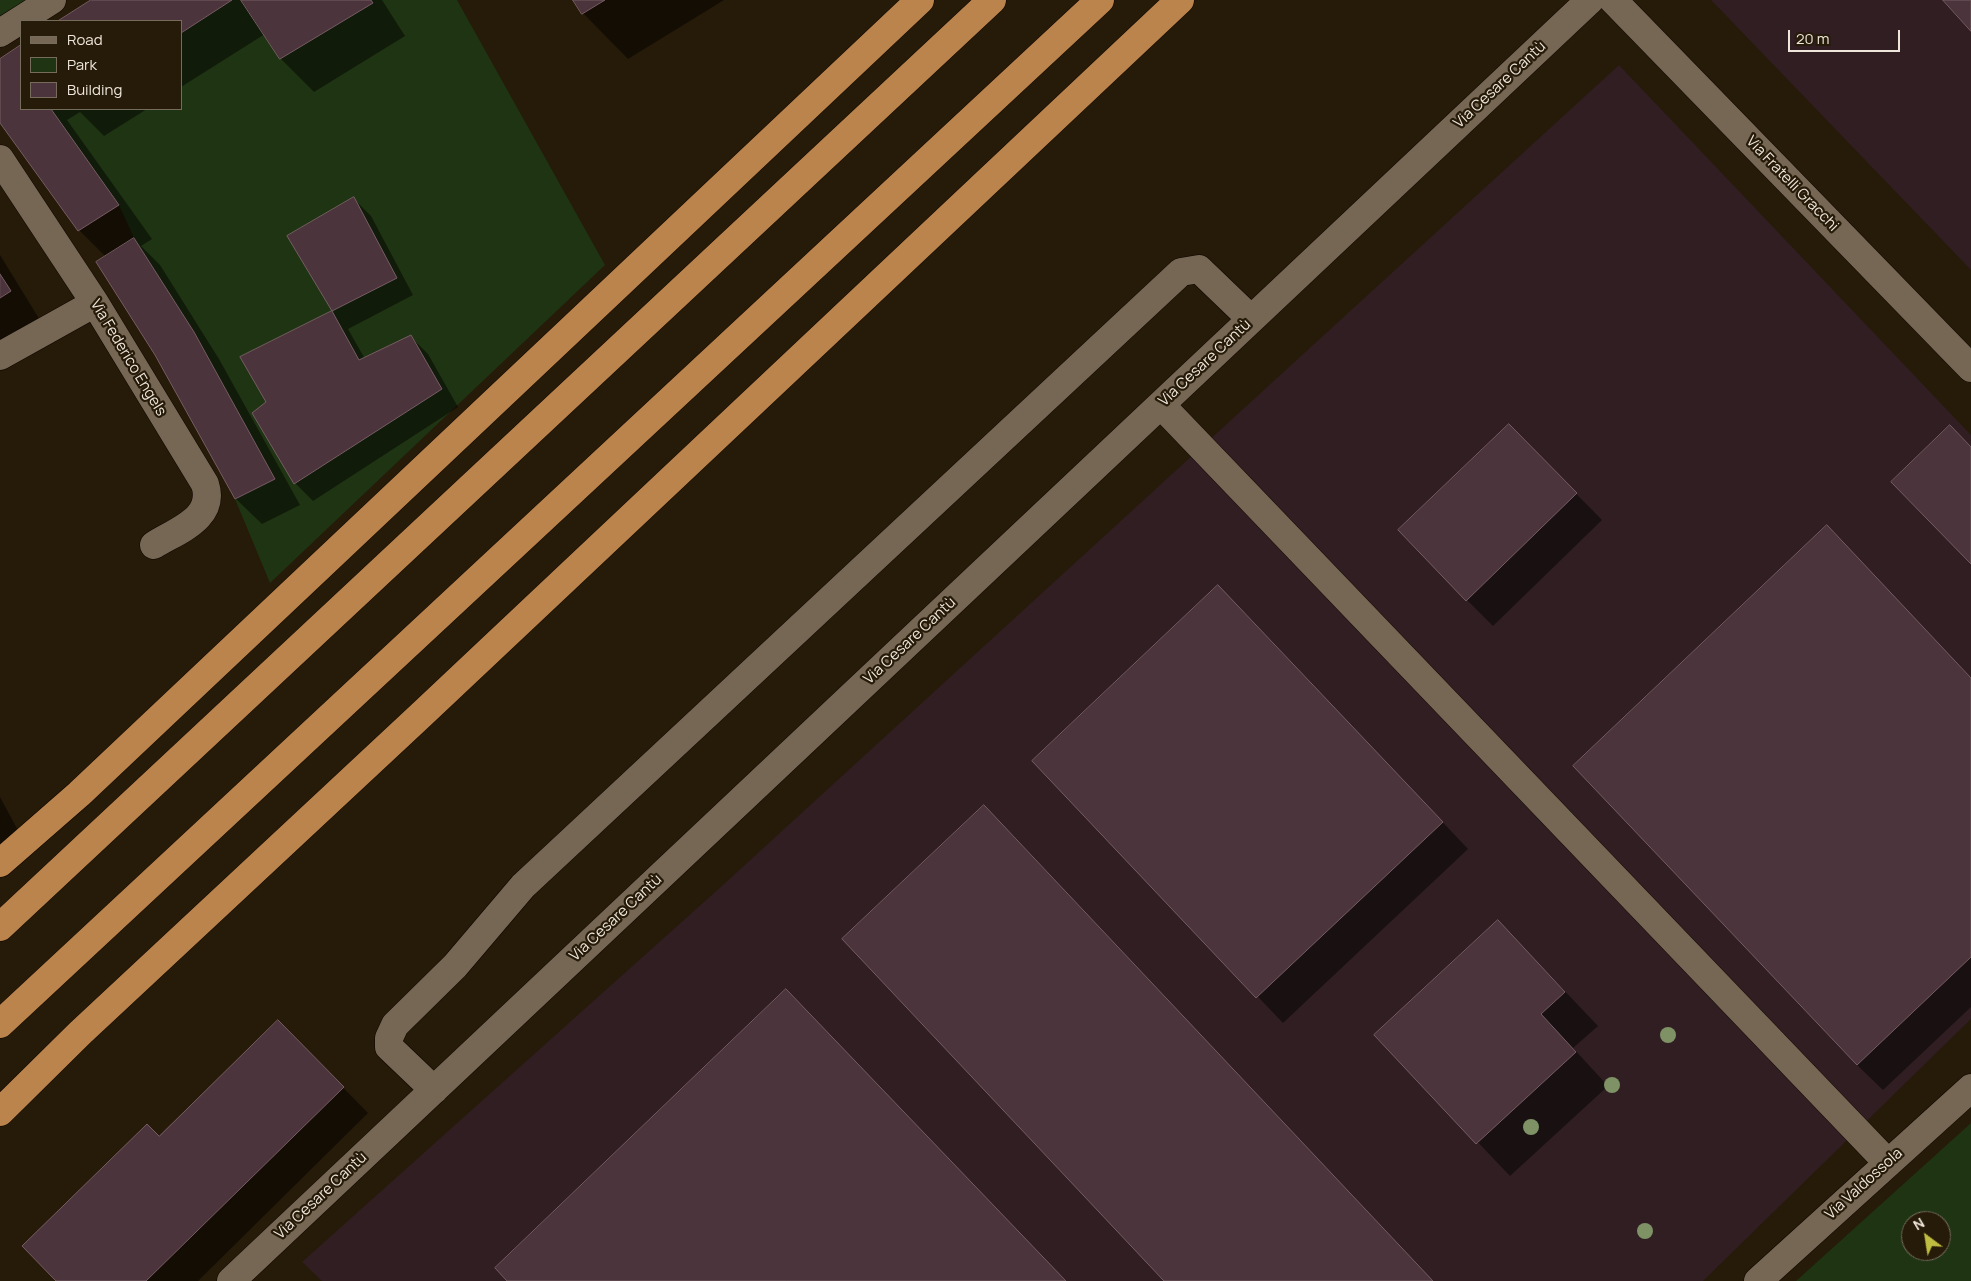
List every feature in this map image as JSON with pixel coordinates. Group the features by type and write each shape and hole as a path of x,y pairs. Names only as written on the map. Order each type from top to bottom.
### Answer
{"highway":[{"path":"0,862 79,794 920,0"},
{"path":"0,927 992,0"},
{"path":"0,1024 1100,0"},
{"path":"0,1112 80,1034 1180,0"}],"street":[{"path":"20,20 52,0"},
{"name":"Via Cesare Cantù","path":"231,1281 1590,0"},
{"name":"Via Fratelli Gracchi","path":"1614,0 1971,368"},
{"path":"0,33 20,20"},
{"name":"Via Federico Engels","path":"0,159 95,303 205,484 208,493 204,511 198,519 154,545"},
{"path":"434,1090 389,1047 395,1025 455,966 523,886 1181,272 1199,269 1251,319"},
{"path":"0,356 95,303"},
{"path":"1161,405 1888,1163"},
{"name":"Via Valdossola","path":"1758,1281 1971,1088"}],"shaded area":[{"path":"1711,0 1971,0 1971,270"},
{"path":"1619,65 1971,435 1971,1019 1703,1281 322,1281 302,1262 724,884"}],"green space":[{"path":"0,0 36,0 0,23"},
{"path":"232,0 241,0 280,59 372,3 371,0 457,0 605,265 270,583 235,499 275,478 194,332 134,238 119,205 52,110 182,110 182,32"},
{"path":"1971,1123 1971,1281 1796,1281"}],"building":[{"path":"91,0 232,0 182,32 182,20 60,20"},
{"path":"241,0 371,0 373,3 280,59"},
{"path":"573,0 605,0 582,14"},
{"path":"1943,0 1971,0 1971,31"},
{"path":"20,46 20,110 52,110 119,205 78,231 0,123 0,59"},
{"path":"354,197 397,278 332,311 287,236"},
{"path":"134,238 194,332 275,479 235,499 155,355 96,262"},
{"path":"0,274 11,291 0,298"},
{"path":"332,311 359,360 411,335 442,389 294,484 252,413 266,402 240,357"},
{"path":"1509,424 1577,493 1466,601 1398,530"},
{"path":"1950,425 1971,447 1971,564 1891,482"},
{"path":"1827,525 1971,678 1971,957 1857,1065 1573,766"},
{"path":"1218,585 1443,822 1256,998 1032,761"},
{"path":"984,805 1433,1281 1164,1281 842,939"},
{"path":"1498,920 1565,992 1541,1014 1576,1052 1476,1144 1374,1035"},
{"path":"786,989 1066,1281 507,1281 495,1268"},
{"path":"278,1020 344,1087 146,1281 56,1281 22,1246 147,1124 159,1136"}]}
